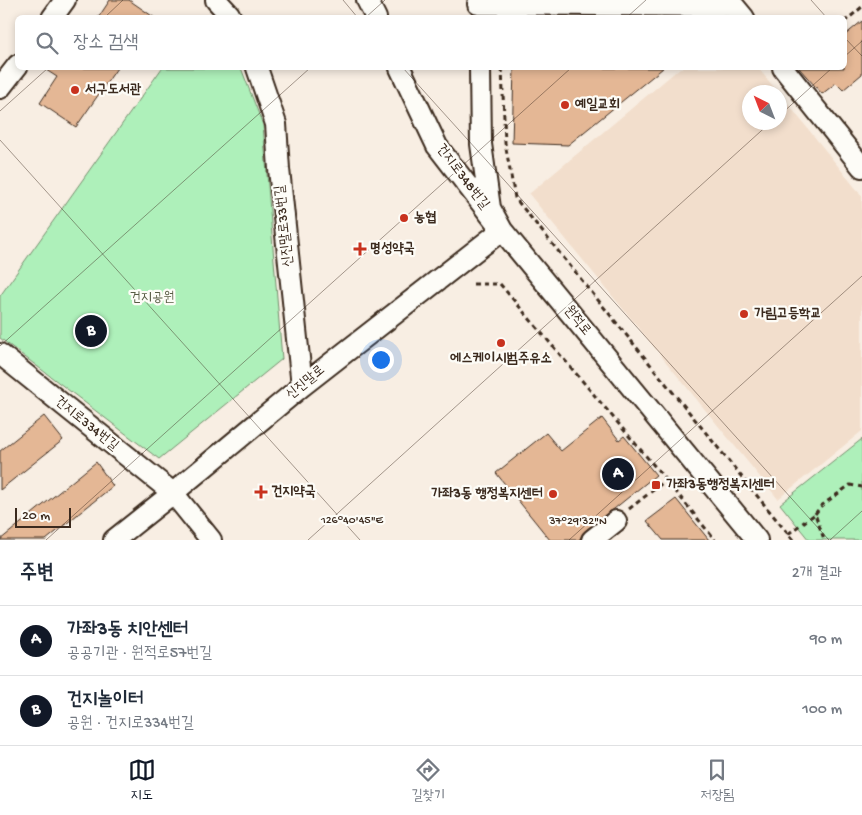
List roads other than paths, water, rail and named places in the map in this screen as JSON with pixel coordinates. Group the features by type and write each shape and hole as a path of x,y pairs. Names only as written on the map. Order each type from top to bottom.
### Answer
{"street":[{"path":"54,15 65,0"},
{"path":"216,0 229,15"},
{"path":"367,0 374,15"},
{"path":"478,7 696,3 734,6 742,15"},
{"path":"0,88 15,68"},
{"name":"신진말로33번길","path":"258,70 276,124 302,386"},
{"name":"건지로348번길","path":"401,70 437,146 502,230"},
{"name":"원적로","path":"480,70 482,144 490,208 502,230 757,540"},
{"path":"785,70 862,168"},
{"name":"신진말로","path":"114,540 302,386 502,230"},
{"name":"건지로334번길","path":"0,354 173,493 211,540"},
{"path":"592,540 616,520"}],"place":[{"name":"서구도서관","path":"75,90"},
{"name":"예일교회","path":"565,105"},
{"name":"농협","path":"404,218"},
{"name":"명성약국","path":"360,249"},
{"name":"가림고등학교","path":"744,314"},
{"name":"건지놀이터","path":"91,331"},
{"name":"에스케이시범주유소","path":"501,343"},
{"name":"가좌3동 치안센터","path":"618,474"},
{"name":"가좌3동행정복지센터","path":"656,485"},
{"name":"건지약국","path":"261,492"},
{"name":"가좌3동 행정복지센터","path":"553,494"}],"park label":[{"name":"건지공원","path":"152,298"}]}
